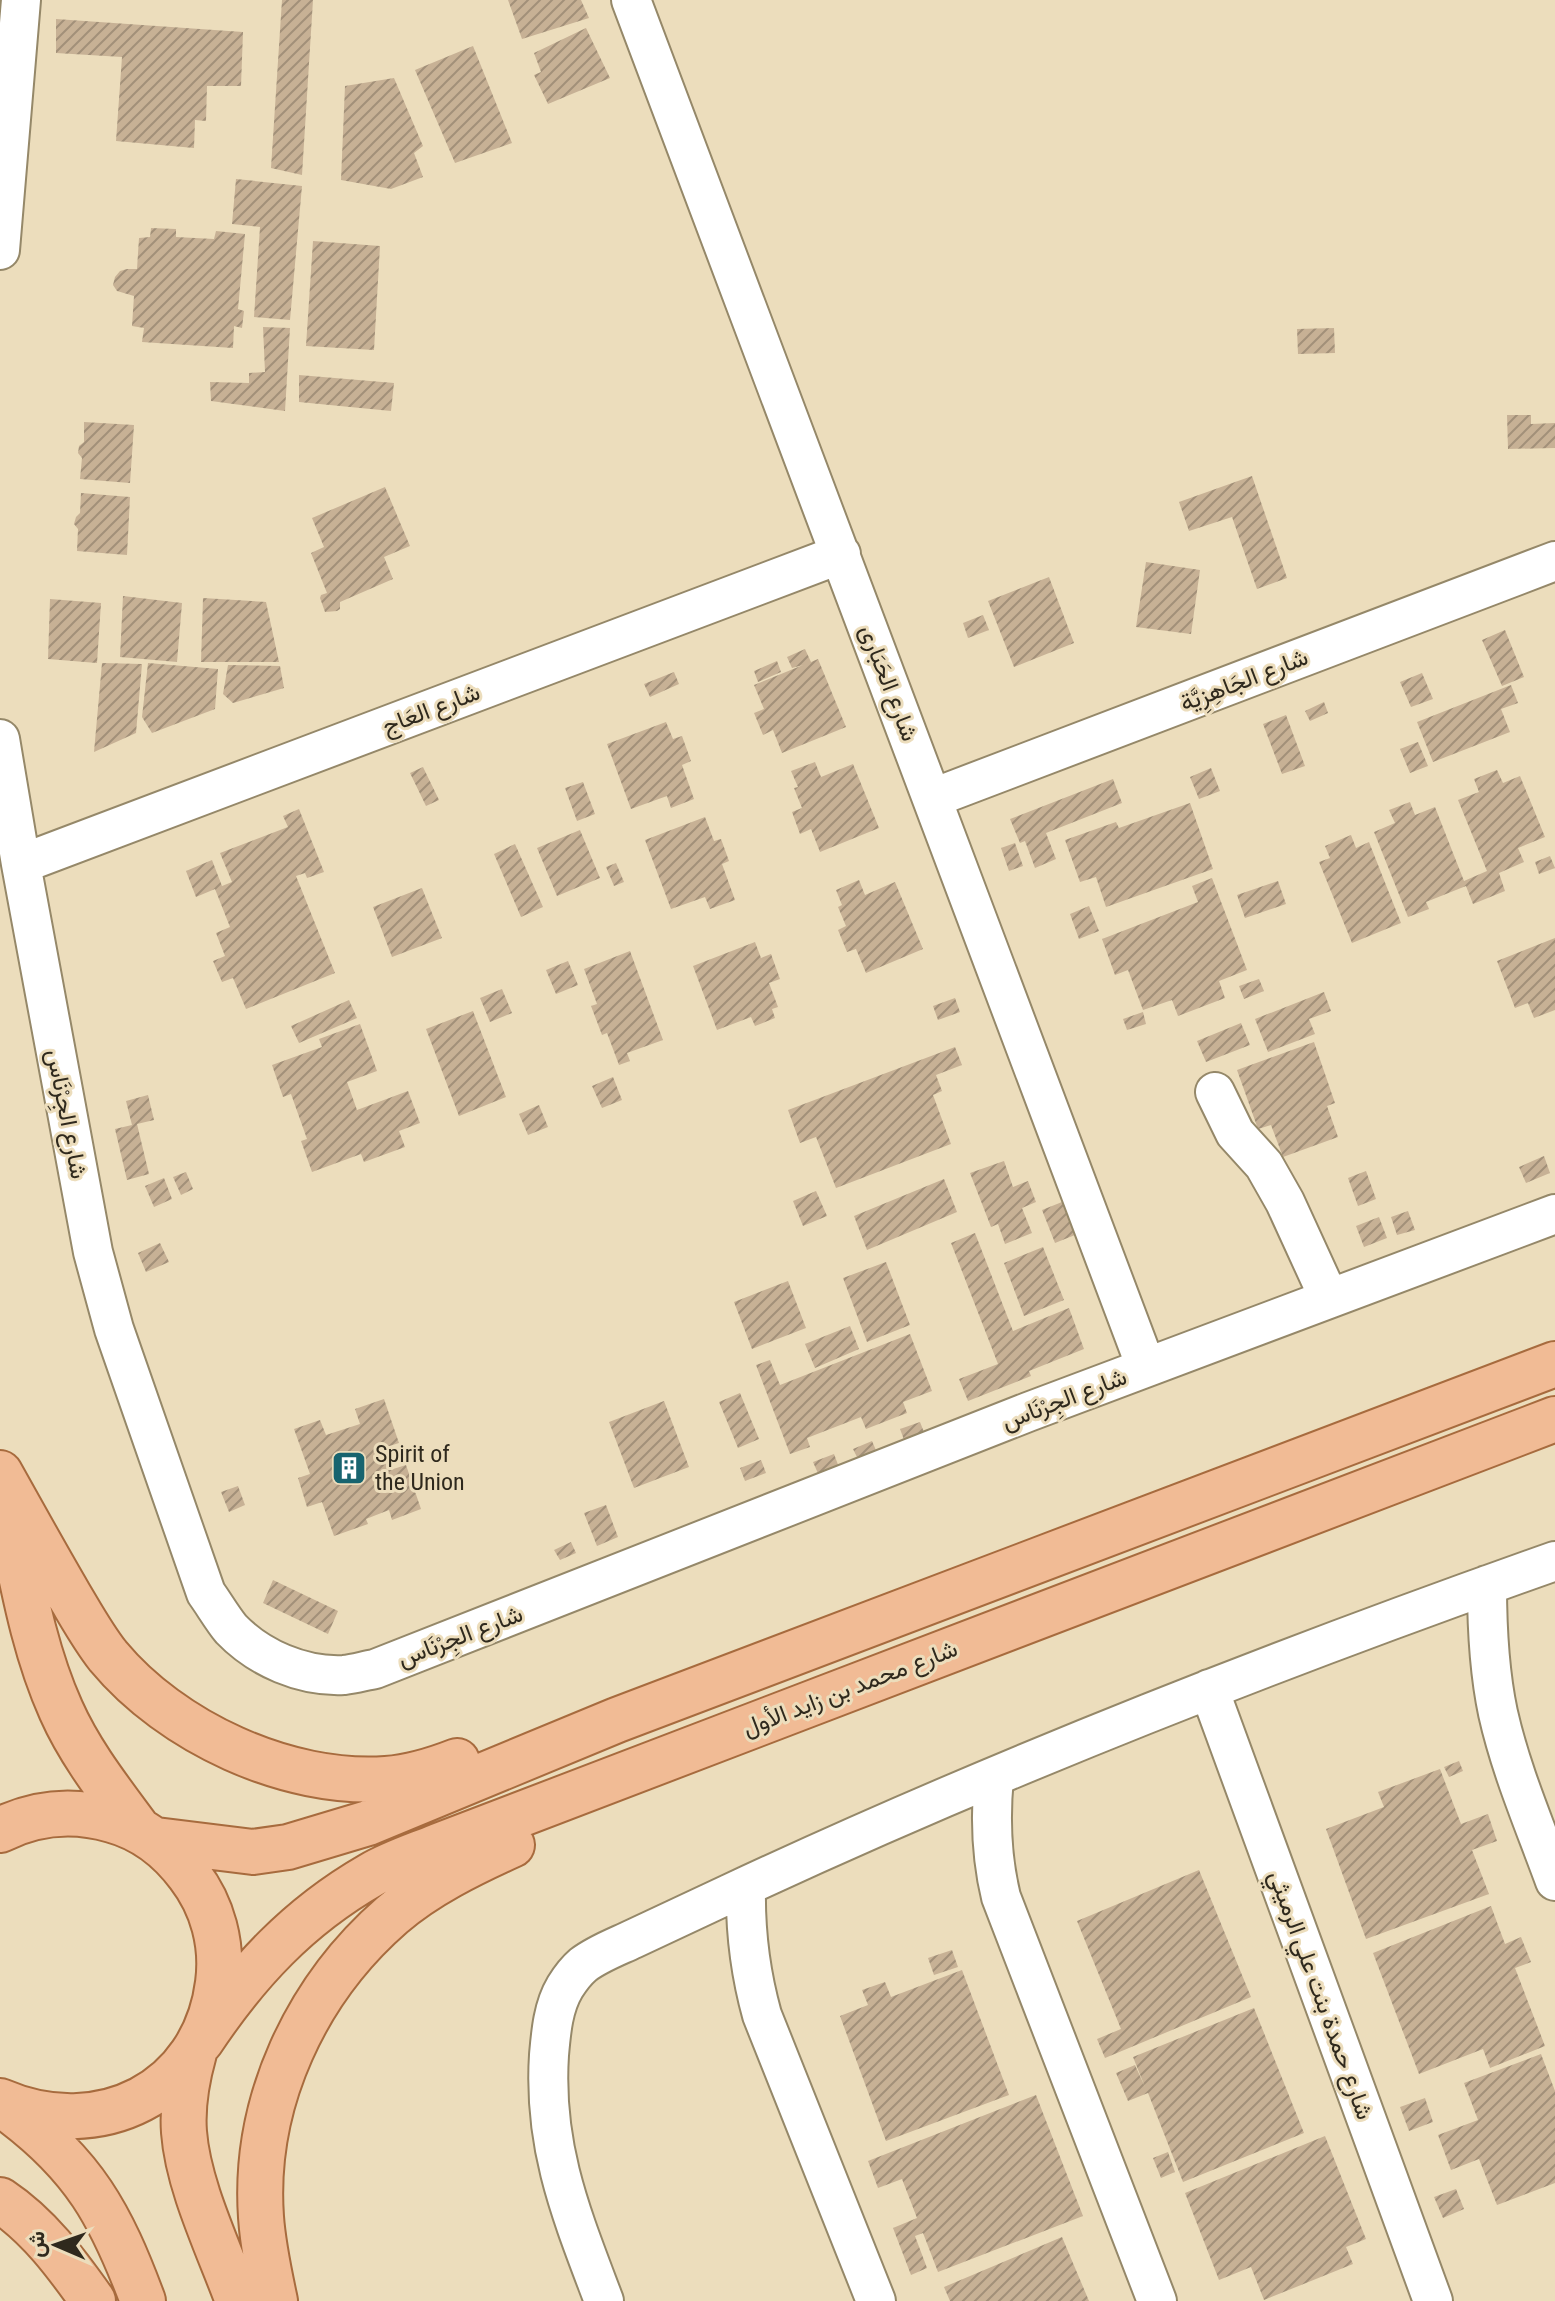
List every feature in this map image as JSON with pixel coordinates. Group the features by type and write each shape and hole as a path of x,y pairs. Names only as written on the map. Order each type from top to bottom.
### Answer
{"main road":[{"path":"0,1830 41,1815 68,1813 95,1815 147,1834 253,1852 288,1847 368,1823 617,1720 1555,1364"},
{"name":"شارع محمد بن زايد الأول","path":"198,2047 227,2002 285,1938 330,1901 373,1873 1555,1419"},
{"path":"0,1472 85,1623 130,1681 177,1719 254,1757 304,1772 345,1779 387,1779 428,1772 556,1726 617,1720"},
{"path":"0,1472 30,1617 52,1689 81,1748 147,1834 178,1860 201,1891 216,1927 220,1966 215,2005 187,2078 184,2132 191,2179 238,2301"},
{"path":"275,2301 264,2250 261,2214 265,2142 273,2100 287,2059 328,1983 393,1914 432,1886 585,1808 633,1772"},
{"path":"0,2102 47,2116 76,2118 103,2114 130,2105 154,2092 175,2074 198,2047"},
{"path":"0,2102 37,2130 73,2167 94,2195 112,2224 143,2301"},
{"path":"0,2200 20,2213 64,2259 93,2301"}],"street":[{"path":"0,250 21,0"},
{"name":"شارع الحَبَارى","path":"631,0 1146,1367"},
{"name":"شارع العَاج","path":"21,864 841,554"},
{"name":"شارع الجَاهِزِيَّة","path":"933,798 1555,561"},
{"name":"شارع الجِرْنَاس","path":"0,739 93,1252 114,1329 206,1593 230,1628 254,1649 282,1664 312,1673 343,1675 375,1669 1146,1367 1555,1214"},
{"path":"1215,1092 1235,1133 1264,1165 1285,1202 1329,1298"},
{"path":"604,2301 571,2214 555,2159 548,2102 550,2045 557,2003 584,1964 746,1886 994,1777 1209,1689 1555,1561"},
{"path":"1487,1585 1489,1650 1498,1712 1515,1772 1555,1881"},
{"name":"شارع حمدة بنت علي الرميثي","path":"1209,1689 1433,2301"},
{"path":"994,1777 991,1826 1001,1897 1157,2301"},
{"path":"746,1886 750,1966 762,2015 876,2301"}],"building":[{"path":"282,0 313,0 302,175 271,168"},
{"path":"508,0 581,0 589,18 522,39"},
{"path":"56,19 243,32 241,86 207,86 206,121 195,120 194,148 116,141 122,57 56,53"},
{"path":"586,28 610,78 548,104 534,75 541,72 534,53"},
{"path":"473,46 512,143 455,163 415,70"},
{"path":"394,78 423,146 414,153 423,177 391,189 341,180 345,86"},
{"path":"236,179 302,186 290,320 254,317 260,227 232,224"},
{"path":"151,228 176,229 176,237 214,239 216,231 245,234 238,309 244,311 242,328 234,326 233,348 142,342 144,328 132,326 134,296 117,291 113,285 120,271 137,269 139,238 150,237"},
{"path":"313,241 380,246 374,350 306,346"},
{"path":"263,327 290,328 285,411 211,401 210,382 249,383 249,373 265,372"},
{"path":"1334,328 1335,353 1298,354 1297,329"},
{"path":"299,375 394,383 391,411 299,402"},
{"path":"1507,415 1531,415 1531,424 1555,423 1555,448 1508,449"},
{"path":"84,422 134,425 130,483 80,479 82,458 78,453 79,446 84,442"},
{"path":"1252,476 1287,578 1257,589 1232,517 1189,531 1179,502"},
{"path":"385,487 410,546 384,557 393,579 340,602 337,611 325,612 320,598 327,593 311,553 324,547 312,518"},
{"path":"81,493 130,497 127,555 77,551 78,529 74,524 80,513"},
{"path":"1146,562 1200,570 1191,634 1136,627"},
{"path":"1049,577 1074,643 1014,667 988,601"},
{"path":"123,596 182,603 177,662 120,657"},
{"path":"203,598 266,602 279,662 201,662"},
{"path":"50,599 101,603 97,663 48,659"},
{"path":"983,615 989,630 968,638 963,623"},
{"path":"1505,630 1524,677 1502,686 1482,640"},
{"path":"805,649 811,662 818,659 846,727 782,753 773,730 763,735 754,713 764,709 754,685 803,665 792,668 787,657"},
{"path":"777,661 781,672 758,682 754,671"},
{"path":"102,663 142,664 136,733 94,752"},
{"path":"148,663 218,669 215,709 152,733 142,717"},
{"path":"228,665 280,666 284,688 233,703 223,694"},
{"path":"674,672 679,684 650,697 644,684"},
{"path":"1422,673 1433,699 1411,707 1400,682"},
{"path":"1511,685 1518,703 1501,709 1510,732 1433,762 1417,722"},
{"path":"1324,702 1328,713 1310,721 1305,711"},
{"path":"1286,715 1305,766 1282,774 1263,724"},
{"path":"666,722 673,739 682,736 691,761 682,765 694,799 671,808 667,796 631,809 607,744"},
{"path":"1418,742 1428,766 1410,773 1400,749"},
{"path":"815,762 821,777 853,764 879,828 820,852 811,829 800,834 792,812 802,808 791,771"},
{"path":"423,767 439,800 426,806 410,773"},
{"path":"1211,768 1220,791 1199,799 1190,777"},
{"path":"1497,770 1503,783 1520,776 1545,837 1518,848 1524,862 1499,873 1505,891 1473,904 1466,886 1426,902 1429,909 1408,917 1374,832 1395,823 1389,810 1410,802 1415,815 1435,807 1464,881 1487,871 1458,800 1479,792 1474,779"},
{"path":"1113,779 1122,803 1046,833 1056,859 1035,868 1025,841 1020,843 1010,819"},
{"path":"583,782 595,814 577,821 565,788"},
{"path":"1190,803 1213,869 1106,907 1096,877 1080,882 1065,840 1116,822 1119,828"},
{"path":"299,809 324,872 307,878 305,873 296,876 335,973 246,1009 233,978 222,982 213,961 225,956 216,933 230,927 215,889 196,897 186,871 212,860 222,886 232,882 220,853 288,827 283,816"},
{"path":"705,817 714,841 721,839 729,861 722,864 735,900 710,909 705,897 671,909 645,840"},
{"path":"580,830 600,878 557,896 537,848"},
{"path":"1351,835 1356,848 1369,842 1401,923 1352,943 1319,862 1330,858 1325,846"},
{"path":"1015,843 1023,866 1009,871 1001,848"},
{"path":"515,844 543,907 521,917 494,854"},
{"path":"1550,856 1555,868 1539,874 1535,862"},
{"path":"616,863 624,882 614,886 606,867"},
{"path":"1212,878 1247,970 1219,981 1225,998 1178,1016 1172,1000 1143,1010 1128,970 1115,975 1102,939 1198,902 1192,886"},
{"path":"859,880 865,895 895,882 923,949 866,973 856,949 847,952 838,930 846,926 838,907 842,905 836,890"},
{"path":"1278,881 1286,904 1245,918 1237,895"},
{"path":"422,888 442,938 392,957 373,907"},
{"path":"1089,906 1099,931 1079,939 1070,914"},
{"path":"1555,938 1555,1010 1534,1018 1528,1003 1515,1008 1497,961"},
{"path":"755,942 761,958 771,954 780,979 769,983 778,1007 772,1009 775,1018 755,1026 751,1017 717,1030 693,966"},
{"path":"630,951 663,1040 627,1053 630,1061 619,1065 607,1033 602,1035 591,1006 597,1004 584,969"},
{"path":"568,961 578,985 556,994 546,970"},
{"path":"1259,979 1264,991 1244,999 1239,986"},
{"path":"502,989 512,1013 490,1022 480,998"},
{"path":"1324,992 1331,1011 1309,1019 1315,1034 1268,1052 1255,1019"},
{"path":"955,998 960,1012 938,1020 933,1006"},
{"path":"349,1000 357,1018 299,1043 291,1026"},
{"path":"473,1011 506,1097 459,1116 426,1029"},
{"path":"1143,1012 1146,1024 1127,1030 1123,1019"},
{"path":"1241,1023 1250,1045 1206,1062 1197,1041"},
{"path":"360,1024 377,1071 347,1082 357,1110 408,1091 420,1123 399,1131 405,1147 364,1162 361,1154 312,1172 301,1141 307,1139 291,1094 283,1097 272,1065 322,1047 319,1039"},
{"path":"1314,1042 1335,1103 1327,1106 1338,1137 1283,1157 1271,1125 1258,1129 1237,1070"},
{"path":"955,1047 962,1065 936,1075 942,1091 933,1095 951,1144 836,1188 816,1137 800,1143 788,1110"},
{"path":"613,1077 622,1100 602,1108 592,1086"},
{"path":"148,1095 154,1120 137,1124 149,1174 127,1180 115,1129 132,1125 126,1101"},
{"path":"539,1105 548,1127 528,1135 519,1114"},
{"path":"1544,1156 1550,1173 1526,1183 1519,1167"},
{"path":"1004,1161 1013,1187 1028,1181 1036,1202 1022,1208 1032,1233 1005,1244 998,1224 991,1227 970,1173"},
{"path":"1366,1171 1376,1199 1358,1206 1348,1178"},
{"path":"186,1172 193,1189 181,1195 173,1177"},
{"path":"164,1178 172,1199 154,1207 145,1186"},
{"path":"944,1179 957,1212 867,1250 854,1216"},
{"path":"816,1191 827,1216 803,1226 793,1201"},
{"path":"1062,1202 1075,1235 1055,1243 1042,1210"},
{"path":"1408,1211 1415,1230 1397,1235 1391,1217"},
{"path":"1379,1217 1387,1238 1364,1247 1356,1226"},
{"path":"975,1233 1013,1331 1069,1308 1084,1349 1029,1371 1031,1376 968,1401 959,1379 998,1364 951,1243"},
{"path":"160,1243 169,1262 146,1272 138,1253"},
{"path":"1043,1247 1064,1300 1024,1316 1004,1263"},
{"path":"886,1262 910,1325 867,1342 843,1278"},
{"path":"788,1281 806,1328 752,1349 734,1302"},
{"path":"850,1326 859,1349 815,1368 805,1344"},
{"path":"910,1334 932,1391 903,1402 907,1413 866,1429 861,1417 807,1438 810,1447 790,1454 756,1365 770,1360 780,1385"},
{"path":"740,1393 759,1439 738,1448 719,1402"},
{"name":"Spirit of the Union","path":"384,1399 399,1443 383,1448 390,1470 406,1465 421,1509 392,1520 389,1510 366,1519 368,1524 334,1536 322,1502 307,1507 298,1478 310,1474 294,1429 320,1420 326,1435 360,1424 355,1409"},
{"path":"664,1401 689,1467 634,1488 609,1422"},
{"path":"920,1422 926,1437 906,1445 900,1429"},
{"path":"872,1441 878,1455 860,1463 853,1449"},
{"path":"834,1454 840,1470 820,1478 813,1462"},
{"path":"761,1460 766,1473 745,1481 740,1468"},
{"path":"238,1486 245,1505 229,1512 221,1492"},
{"path":"606,1505 618,1537 597,1546 584,1513"},
{"path":"571,1542 576,1553 560,1560 554,1550"},
{"path":"273,1580 338,1611 328,1634 263,1603"},
{"path":"1459,1761 1463,1771 1449,1777 1444,1767"},
{"path":"1440,1769 1461,1824 1488,1814 1497,1841 1472,1850 1489,1894 1366,1939 1326,1829 1384,1807 1378,1792"},
{"path":"1199,1870 1251,1997 1105,2058 1097,2039 1121,2029 1077,1921"},
{"path":"1491,1906 1505,1944 1521,1937 1531,1962 1515,1968 1545,2046 1490,2068 1483,2049 1419,2074 1373,1953"},
{"path":"952,1950 958,1967 934,1975 928,1958"},
{"path":"962,1970 1009,2095 886,2141 840,2016 868,2005 862,1990 885,1982 891,1997"},
{"path":"1254,2008 1304,2133 1183,2182 1148,2093 1128,2101 1116,2073 1135,2065 1145,2087 1133,2057"},
{"path":"1541,2054 1555,2091 1555,2183 1497,2205 1479,2159 1451,2170 1438,2135 1478,2120 1464,2083"},
{"path":"1036,2095 1083,2216 938,2272 923,2233 915,2236 927,2268 911,2275 893,2228 917,2218 902,2179 878,2188 868,2161"},
{"path":"1425,2098 1433,2122 1409,2131 1400,2107"},
{"path":"1325,2136 1366,2239 1346,2247 1353,2264 1264,2300 1251,2267 1219,2280 1185,2193"},
{"path":"1168,2152 1175,2172 1161,2178 1153,2158"},
{"path":"1456,2189 1464,2209 1443,2218 1434,2197"},
{"path":"1062,2237 1089,2301 950,2301 944,2287"}],"place":[{"name":"Spirit of the Union","path":"349,1468"}]}
